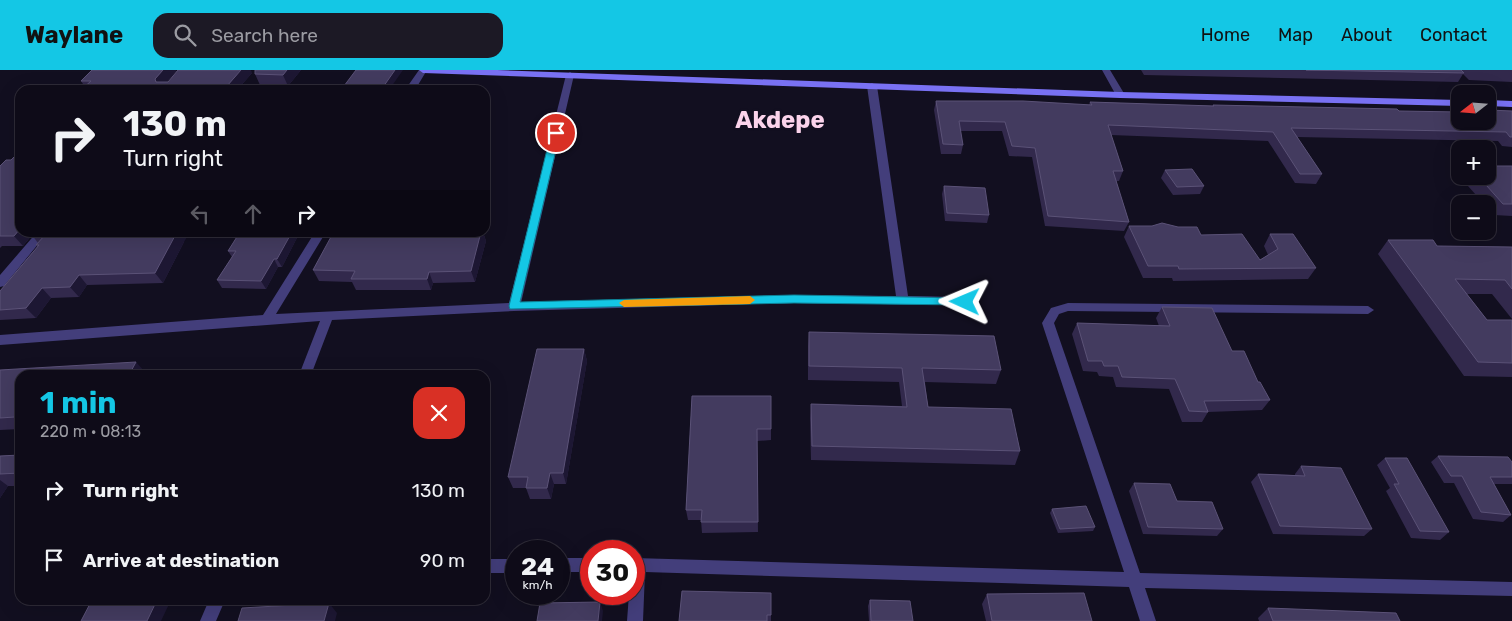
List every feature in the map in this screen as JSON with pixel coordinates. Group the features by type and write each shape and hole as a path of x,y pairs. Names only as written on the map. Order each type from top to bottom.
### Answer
{"main road":[{"path":"423,70 1120,95 1451,103"},
{"path":"1496,103 1512,104"}],"street":[{"path":"413,85 423,70"},
{"path":"1106,70 1120,95"},
{"path":"514,306 570,75"},
{"path":"872,86 904,300"},
{"path":"0,282 40,237"},
{"path":"267,319 318,237"},
{"path":"0,340 267,319 514,306 794,299 965,302"},
{"path":"1148,621 1048,323 1056,311 1068,306 1368,310"},
{"path":"307,370 328,316"},
{"path":"645,565 1512,589"},
{"path":"490,566 505,566"},
{"path":"208,621 215,605"},
{"path":"635,605 635,621"}],"building":[{"path":"92,70 163,70 155,79 156,82 168,82 178,70 241,70 228,85 87,85 91,81 81,81"},
{"path":"255,70 287,70 283,75 255,74"},
{"path":"356,70 395,70 384,85 345,85"},
{"path":"1306,70 1461,70 1464,73"},
{"path":"936,101 1023,101 1092,105 1090,102 1451,112 1451,130 1496,130 1496,110 1512,111 1512,137 1506,132 1291,128 1322,174 1300,174 1273,132 1108,125 1123,171 1113,171 1129,222 1048,216 1035,148 1012,146 1005,122 959,121 963,145 943,144"},
{"path":"15,156 15,235 0,236 0,166 6,160 11,160"},
{"path":"1496,166 1512,166 1512,204 1503,204 1486,185 1496,185"},
{"path":"1192,169 1204,186 1177,187 1165,170"},
{"path":"944,186 985,188 989,215 947,213"},
{"path":"1162,223 1178,227 1197,227 1201,235 1242,234 1260,260 1278,249 1270,234 1293,234 1316,268 1179,269 1178,266 1148,266 1129,226 1152,226"},
{"path":"43,237 174,237 155,273 79,275 70,287 42,288 26,308 0,310 0,291 39,245 36,245"},
{"path":"237,237 289,237 277,259 274,259 261,281 217,280 236,251 228,251"},
{"path":"331,237 480,237 471,271 429,272 427,279 351,279 355,271 313,270"},
{"path":"1388,240 1433,240 1437,246 1512,247 1512,289 1505,280 1455,279 1487,320 1512,320 1512,363 1478,362"},
{"path":"1162,307 1212,308 1232,351 1244,351 1258,382 1260,382 1270,400 1204,401 1208,412 1189,411 1175,379 1122,377 1118,366 1104,366 1102,361 1088,361 1077,323 1170,326"},
{"path":"809,332 994,336 1001,370 922,368 928,407 1011,409 1020,451 812,446 811,404 907,407 902,368 809,366"},
{"path":"537,349 584,349 563,473 550,473 547,488 526,488 528,477 508,477"},
{"path":"136,362 132,370 15,370 15,417 0,418 0,370"},
{"path":"692,396 771,396 771,429 757,429 758,522 701,522 702,510 686,510"},
{"path":"15,455 15,473 0,474 0,456"},
{"path":"1438,456 1508,457 1512,462 1512,477 1490,477 1511,515 1481,512 1462,476 1451,476"},
{"path":"1385,458 1407,458 1449,532 1420,531 1394,484 1399,484"},
{"path":"1301,466 1341,468 1372,529 1280,526 1258,474 1305,476"},
{"path":"1134,483 1170,484 1177,501 1212,502 1223,529 1148,527"},
{"path":"1086,506 1095,527 1060,529 1052,509"},
{"path":"682,591 771,593 771,615 767,615 767,621 679,621"},
{"path":"1084,593 1092,621 992,621 987,594"},
{"path":"870,600 910,601 913,621 871,621"},
{"path":"570,602 580,602 580,605 600,605 598,621 537,621 540,605 570,605"},
{"path":"89,605 155,605 147,621 81,621"},
{"path":"328,605 324,621 238,621 242,608"},
{"path":"1268,608 1396,613 1400,621 1273,621"}],"slow traffic":[{"path":"624,303 750,300"}],"district":[{"name":"Akdepe","path":"780,120"}],"route":[{"path":"556,133 514,306 794,299 965,302"}]}
